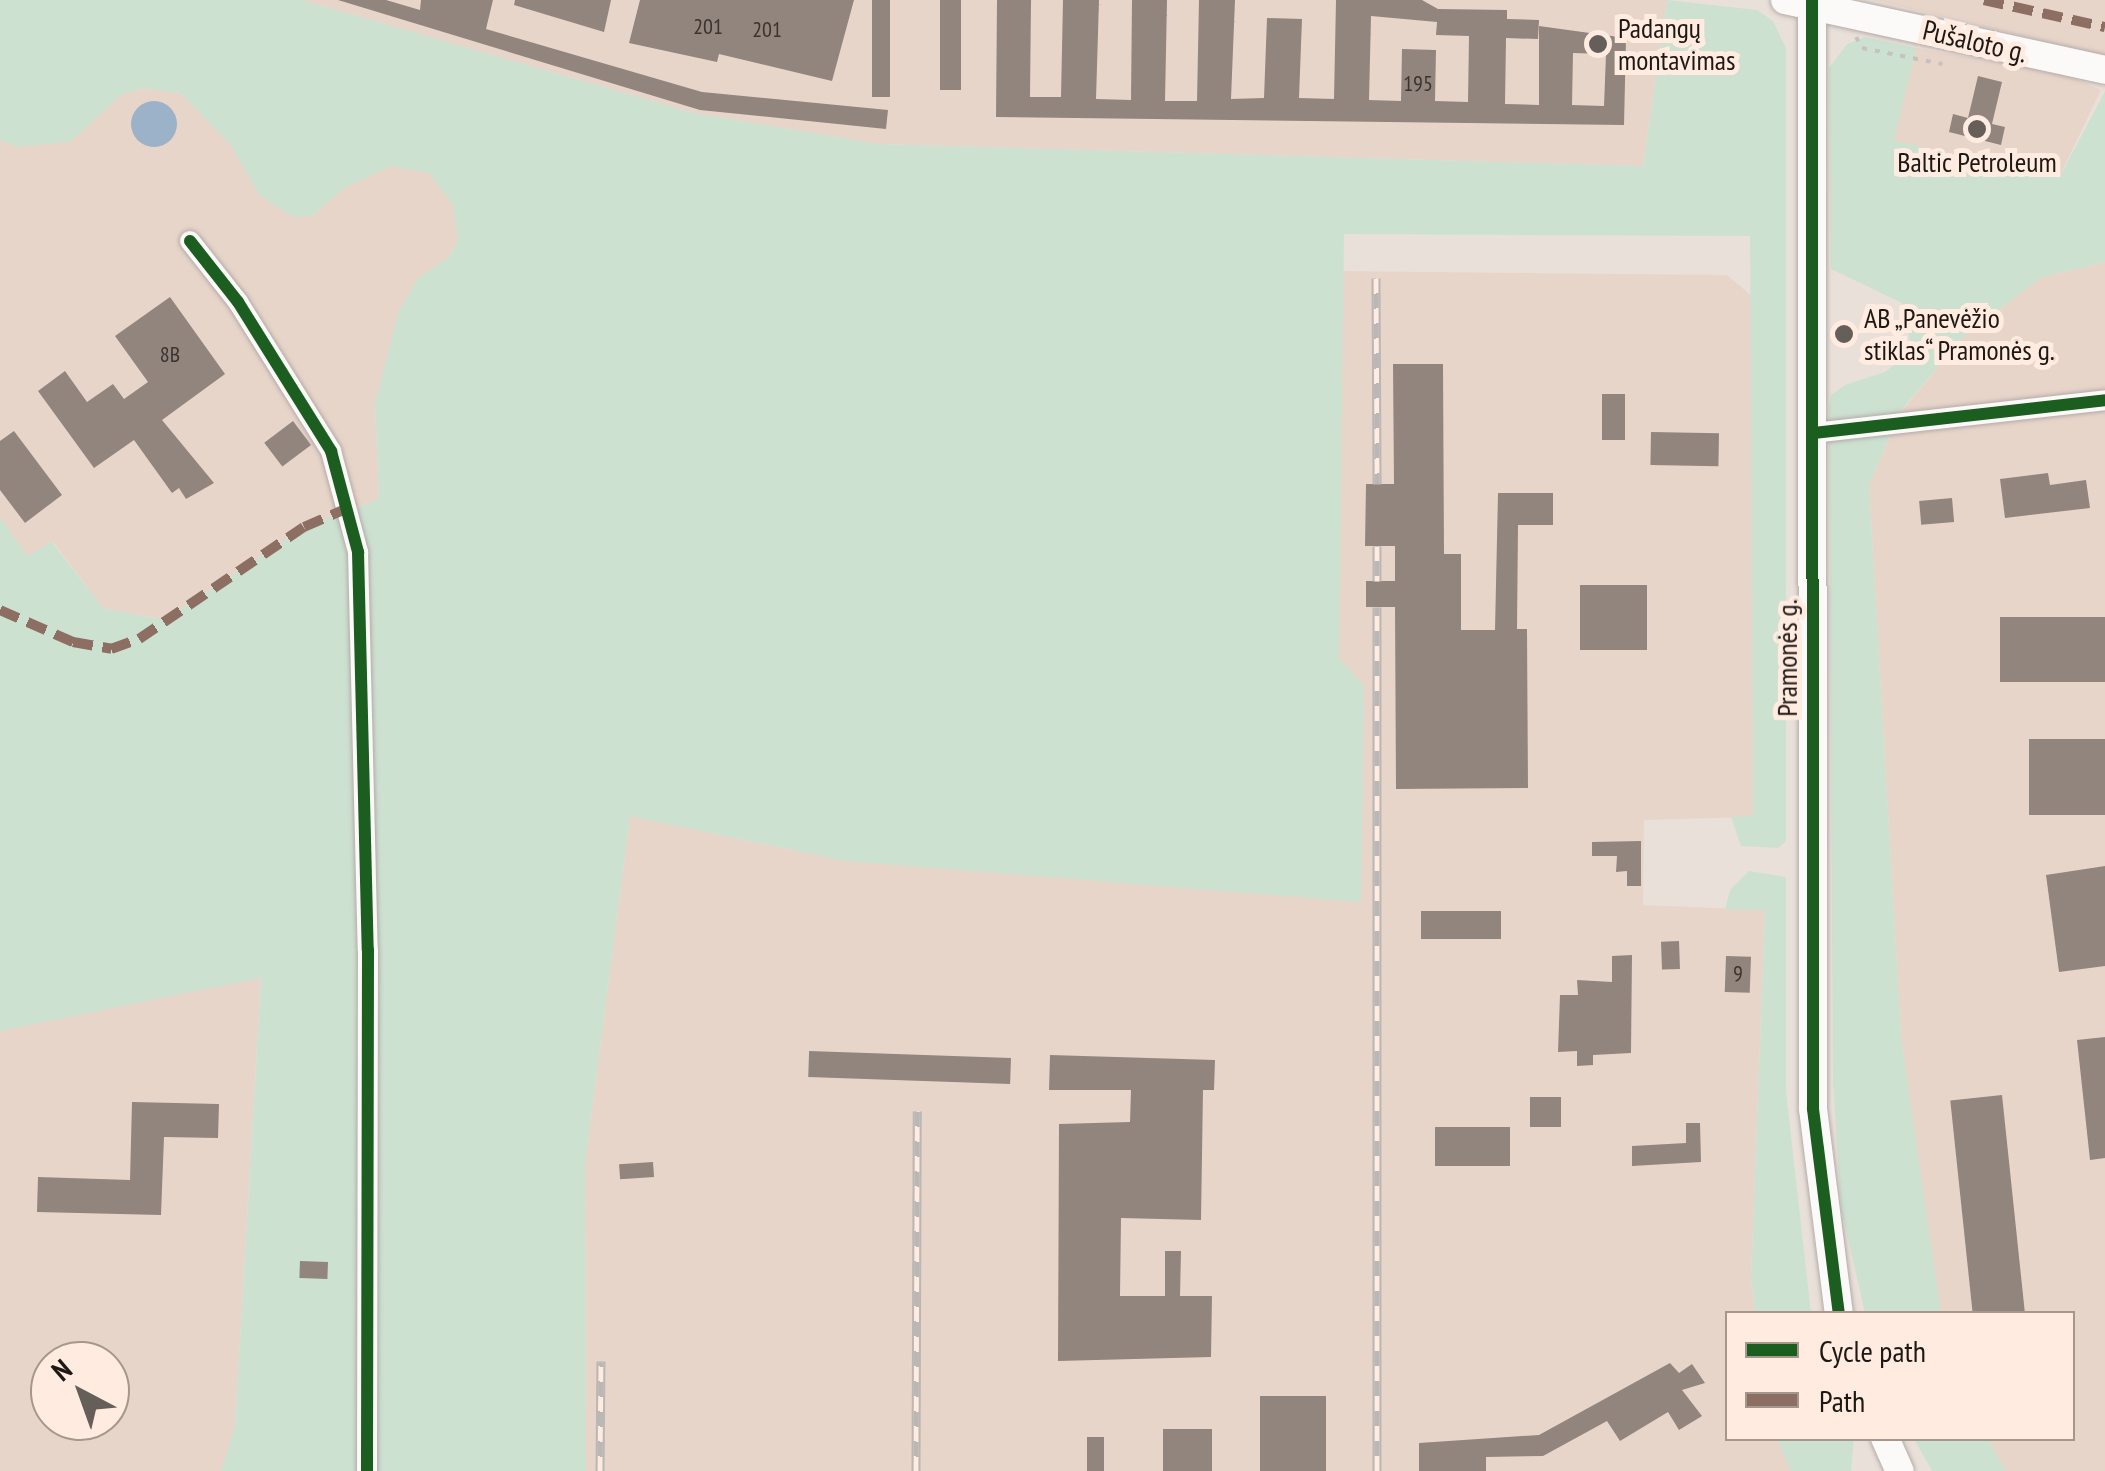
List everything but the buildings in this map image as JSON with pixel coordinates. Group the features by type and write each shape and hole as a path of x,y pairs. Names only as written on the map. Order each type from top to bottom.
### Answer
{"main road":[{"name":"Pušaloto g.","path":"1803,2 2105,70"},
{"name":"Pramonės g.","path":"1803,2 1813,433 1813,1109 1839,1311"},
{"path":"1886,1441 1895,1469"}],"street":[{"path":"190,241 238,302 331,451 358,552 368,950 367,1471"},
{"path":"1813,433 2105,400"}],"shaded area":[{"path":"302,0 1667,0 1643,166 878,144 694,113"},
{"path":"1873,0 2105,0 2105,56 1949,18"},
{"path":"1916,48 2065,74 2101,90 2059,178 1893,141"},
{"path":"143,88 180,93 230,144 260,196 312,216 344,188 391,166 429,172 453,205 458,240 450,256 416,280 375,403 379,499 304,527 166,620 103,608 53,542 27,556 0,517 0,140 16,146 70,142 122,94"},
{"path":"2105,262 2105,1471 2006,1471 1989,1441 2075,1441 2075,1311 1939,1308 1901,1037 1869,485 1900,413 1962,338 2042,277"},
{"path":"1340,271 1727,275 1753,297 1753,817 1644,820 1643,905 1765,910 1751,1279 1755,1311 1725,1311 1725,1441 1778,1441 1791,1471 586,1471 585,1163 630,816 846,861 1364,687 1339,658"},
{"path":"261,977 235,1426 221,1471 0,1471 0,1031"}],"green space":[{"path":"0,0 302,0 694,113 878,144 1643,166 1667,0 1757,10 1773,21 1786,48 1786,841 1778,848 1741,846 1731,817 1753,816 1750,236 1344,234 1339,658 1364,686 1361,902 846,861 630,816 585,1163 586,1471 221,1471 235,1426 261,978 0,1031 0,517 27,556 52,542 103,608 165,620 304,527 379,499 375,403 398,314 416,280 450,256 458,240 453,205 429,173 391,166 344,188 312,216 293,217 260,196 230,144 180,93 143,88 122,94 70,142 16,147 0,140"},
{"path":"1865,37 1916,48 1894,141 2059,178 2105,91 2105,262 2042,277 1962,338 1900,412 1869,485 1901,1037 1941,1311 1865,1311 1841,1208 1833,1083 1829,408 1831,395 1845,385 1885,372 1905,356 1910,342 1902,303 1831,269 1829,68 1847,44"},
{"path":"1749,871 1786,877 1786,1092 1811,1311 1755,1311 1751,1279 1765,911 1725,909 1730,890"},
{"path":"1778,1441 1854,1441 1851,1471 1791,1471"},
{"path":"1915,1441 1989,1441 2006,1471 1932,1471"}],"water":[{"path":"154,101 170,108 177,124 170,140 154,147 138,140 131,124 138,108"}],"railway":[{"path":"1376,278 1377,484"},
{"path":"1377,546 1377,581"},
{"path":"1377,607 1377,1471"},
{"path":"916,1471 917,1111"},
{"path":"600,1471 601,1361"}],"marked path":[{"path":"1984,0 2105,27"},
{"path":"0,610 73,642 111,649 139,639 304,527 350,507"}],"cycle path":[{"path":"1812,0 1813,1109 1839,1311"},
{"path":"190,241 238,302 331,451 358,552 368,950 367,1471"},
{"path":"1813,433 2105,400"}],"place":[{"name":"Padangų montavimas","path":"1598,44"},
{"name":"Baltic Petroleum","path":"1977,129"},
{"name":"AB „Panevėžio stiklas“ Pramonės g.","path":"1844,334"}]}
